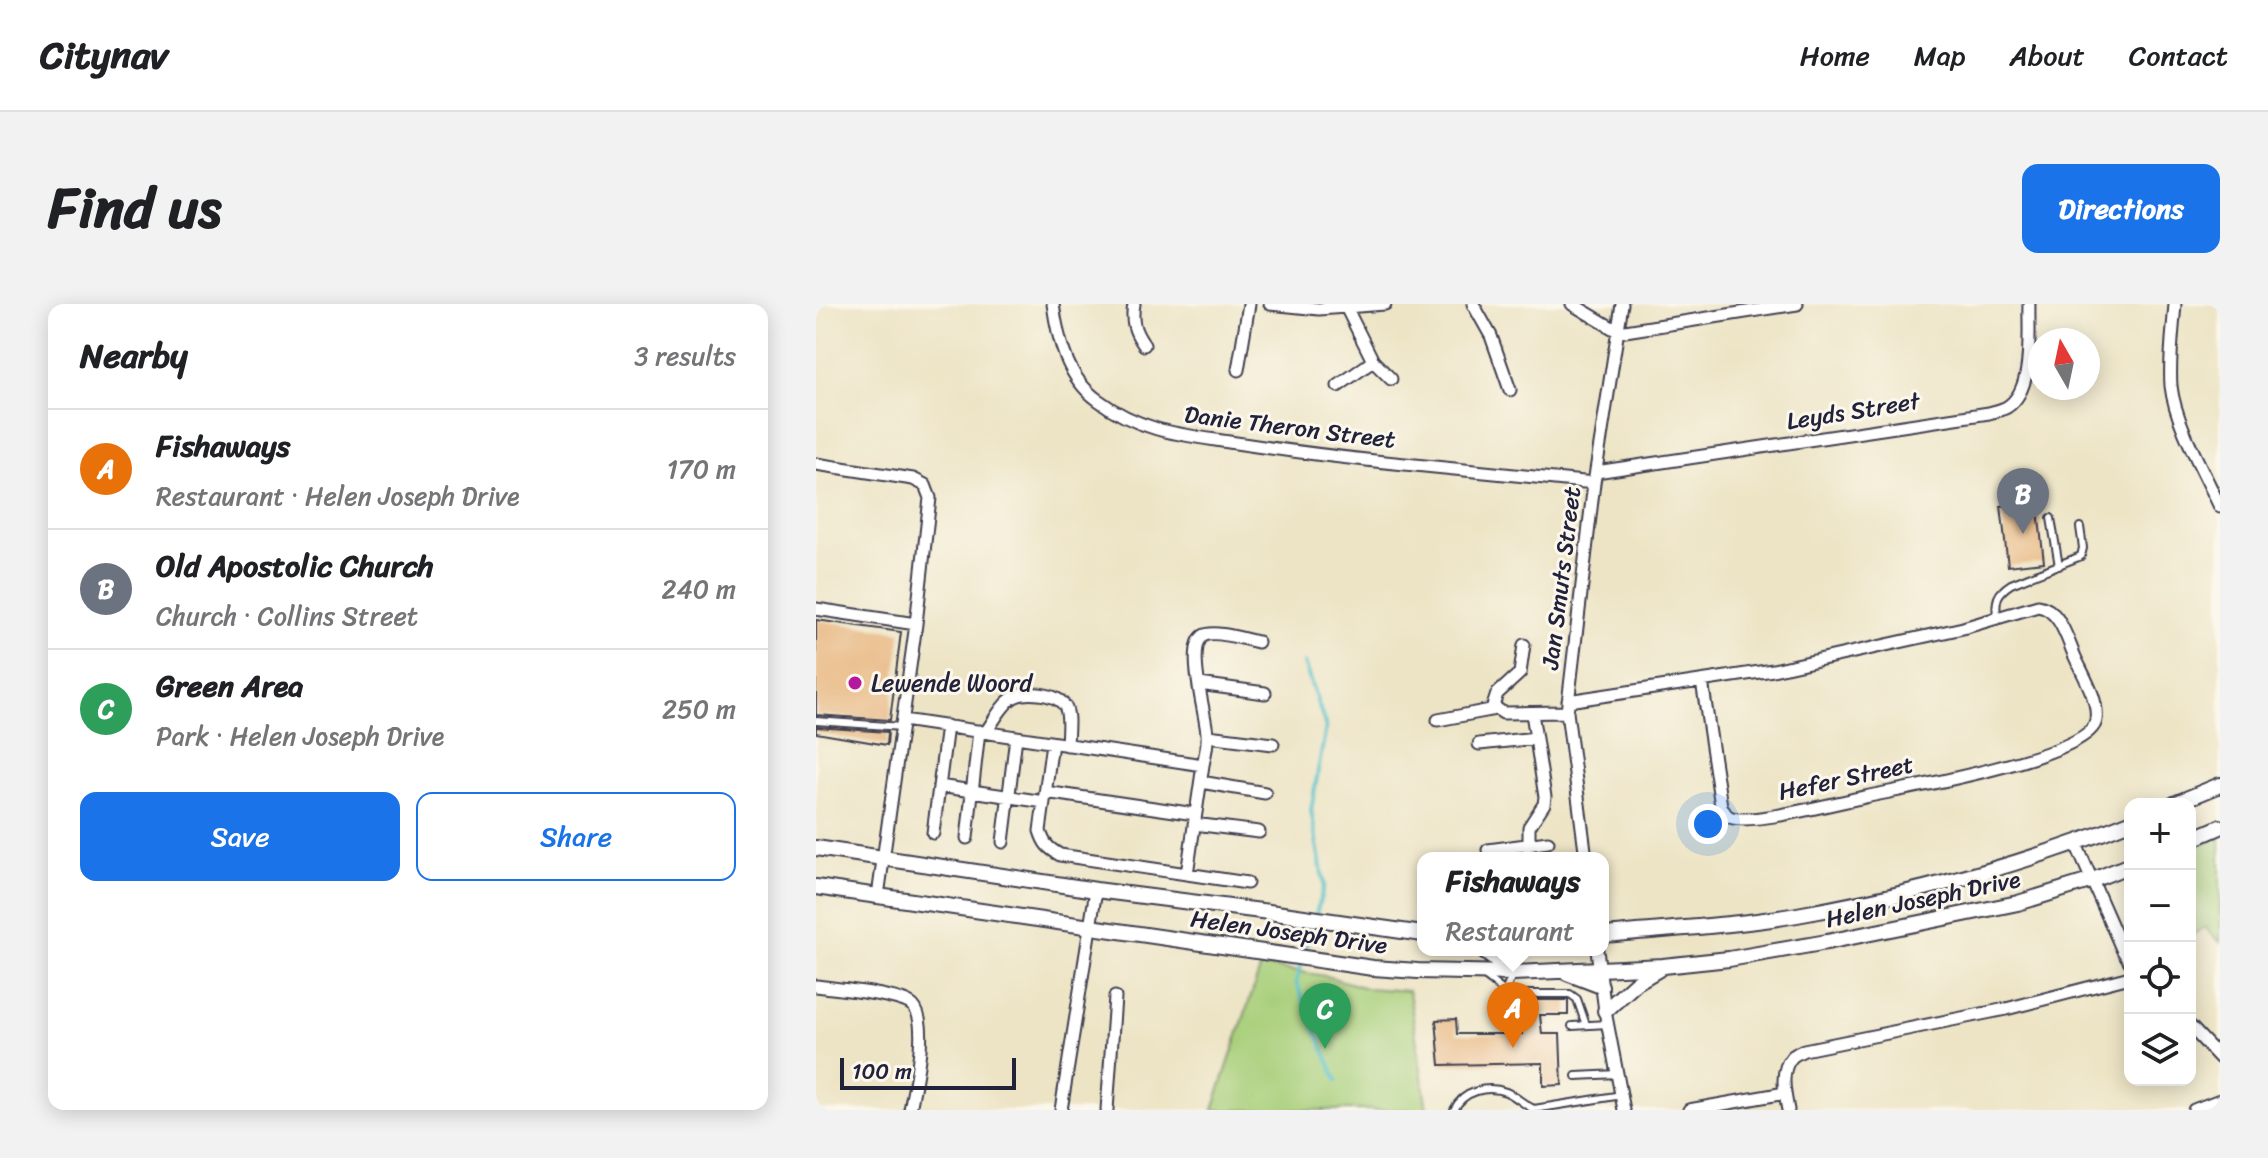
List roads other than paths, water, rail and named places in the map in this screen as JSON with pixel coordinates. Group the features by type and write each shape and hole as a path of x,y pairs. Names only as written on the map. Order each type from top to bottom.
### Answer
{"street":[{"name":"Danie Theron Street","path":"1053,304 1070,369 1098,400 1145,427 1168,434 1306,454 1595,478"},
{"path":"1134,304 1133,323 1144,345"},
{"path":"1238,370 1249,304"},
{"path":"1270,304 1319,309 1385,304"},
{"path":"1473,304 1491,336 1510,390"},
{"path":"1572,304 1619,332 1797,304"},
{"name":"Jan Smuts Street","path":"1585,852 1568,706 1595,478 1622,304"},
{"name":"Leyds Street","path":"1595,478 2007,408 2024,385 2029,304"},
{"path":"2175,304 2171,387 2177,413 2220,507"},
{"path":"1346,306 1373,361 1391,379"},
{"path":"1338,386 1373,361"},
{"path":"816,464 913,479 925,485 930,498 916,624 878,896"},
{"name":"Hefer Street","path":"1702,681 1721,806 1728,816 1740,820 1788,813 2007,766 2046,754 2085,735 2094,728 2096,720 2094,701 2052,612 2045,607 2029,608 1997,617"},
{"path":"816,609 916,624"},
{"path":"1438,720 1496,709 1503,713 1532,713 1773,670 1877,649 1997,617"},
{"path":"1187,874 1208,736 1199,684 1198,645 1205,635 1219,634 1258,642"},
{"path":"1496,709 1493,700 1520,673 1524,645"},
{"path":"1199,684 1265,693"},
{"path":"967,838 971,791 982,731 1005,704 1015,696 1025,694 1057,697 1064,703 1068,718 1067,745"},
{"path":"1529,852 1529,827 1544,804 1545,797 1532,713"},
{"path":"902,724 947,726 1203,765"},
{"path":"933,833 947,726"},
{"path":"1208,736 1273,744"},
{"path":"1003,842 1016,737"},
{"path":"1479,744 1536,738"},
{"path":"1052,743 1040,831 1044,844 1050,849 1060,855 1247,883"},
{"path":"1201,782 1265,793"},
{"path":"2189,798 2220,785"},
{"path":"939,786 1008,796 1044,797 1195,819 1259,832"},
{"name":"Helen Joseph Drive","path":"1609,934 1796,915 2001,868 2076,844 2124,824"},
{"path":"2196,837 2220,827"},
{"path":"1488,850 1548,842"},
{"path":"2076,844 2124,952"},
{"name":"Helen Joseph Drive","path":"816,848 1417,933"},
{"name":"Helen Joseph Drive","path":"816,887 1373,968 1513,973 1663,966 1729,959 2018,903 2124,867"},
{"path":"1061,1110 1096,890"},
{"path":"1490,956 1513,973"},
{"path":"1597,956 1621,1104"},
{"path":"1606,1017 1637,982 1663,966"},
{"path":"1562,971 1601,986"},
{"path":"1788,1110 1786,1069 1792,1057 1804,1050 2006,1009 2124,979"},
{"path":"816,986 889,996 913,1006 919,1015 921,1031 910,1110"},
{"path":"1107,1110 1115,997"},
{"path":"2196,1032 2220,1058"},
{"path":"1689,1110 1785,1093"},
{"path":"2194,1110 2220,1100"}],"lane":[{"path":"2051,518 2059,566"},
{"path":"1997,617 1996,601 2002,590 2081,556 2080,527"},
{"path":"816,721 902,724"},
{"path":"1504,994 1570,994 1577,999 1586,1025"},
{"path":"1572,1026 1586,1025 1606,1017"},
{"path":"1576,1076 1618,1074"},
{"path":"1454,1110 1465,1095 1478,1090 1505,1092 1534,1109 1621,1104"}],"waterway":[{"path":"1304,663 1326,727 1311,810 1324,885 1316,914"},
{"path":"1313,922 1296,982 1337,1081"}],"place":[{"name":"Old Apostolic Church","path":"2023,534"},
{"name":"Lewende Woord","path":"855,683"},
{"name":"Fishaways","path":"1513,1048"},
{"name":"Green Area","path":"1325,1049"}]}
